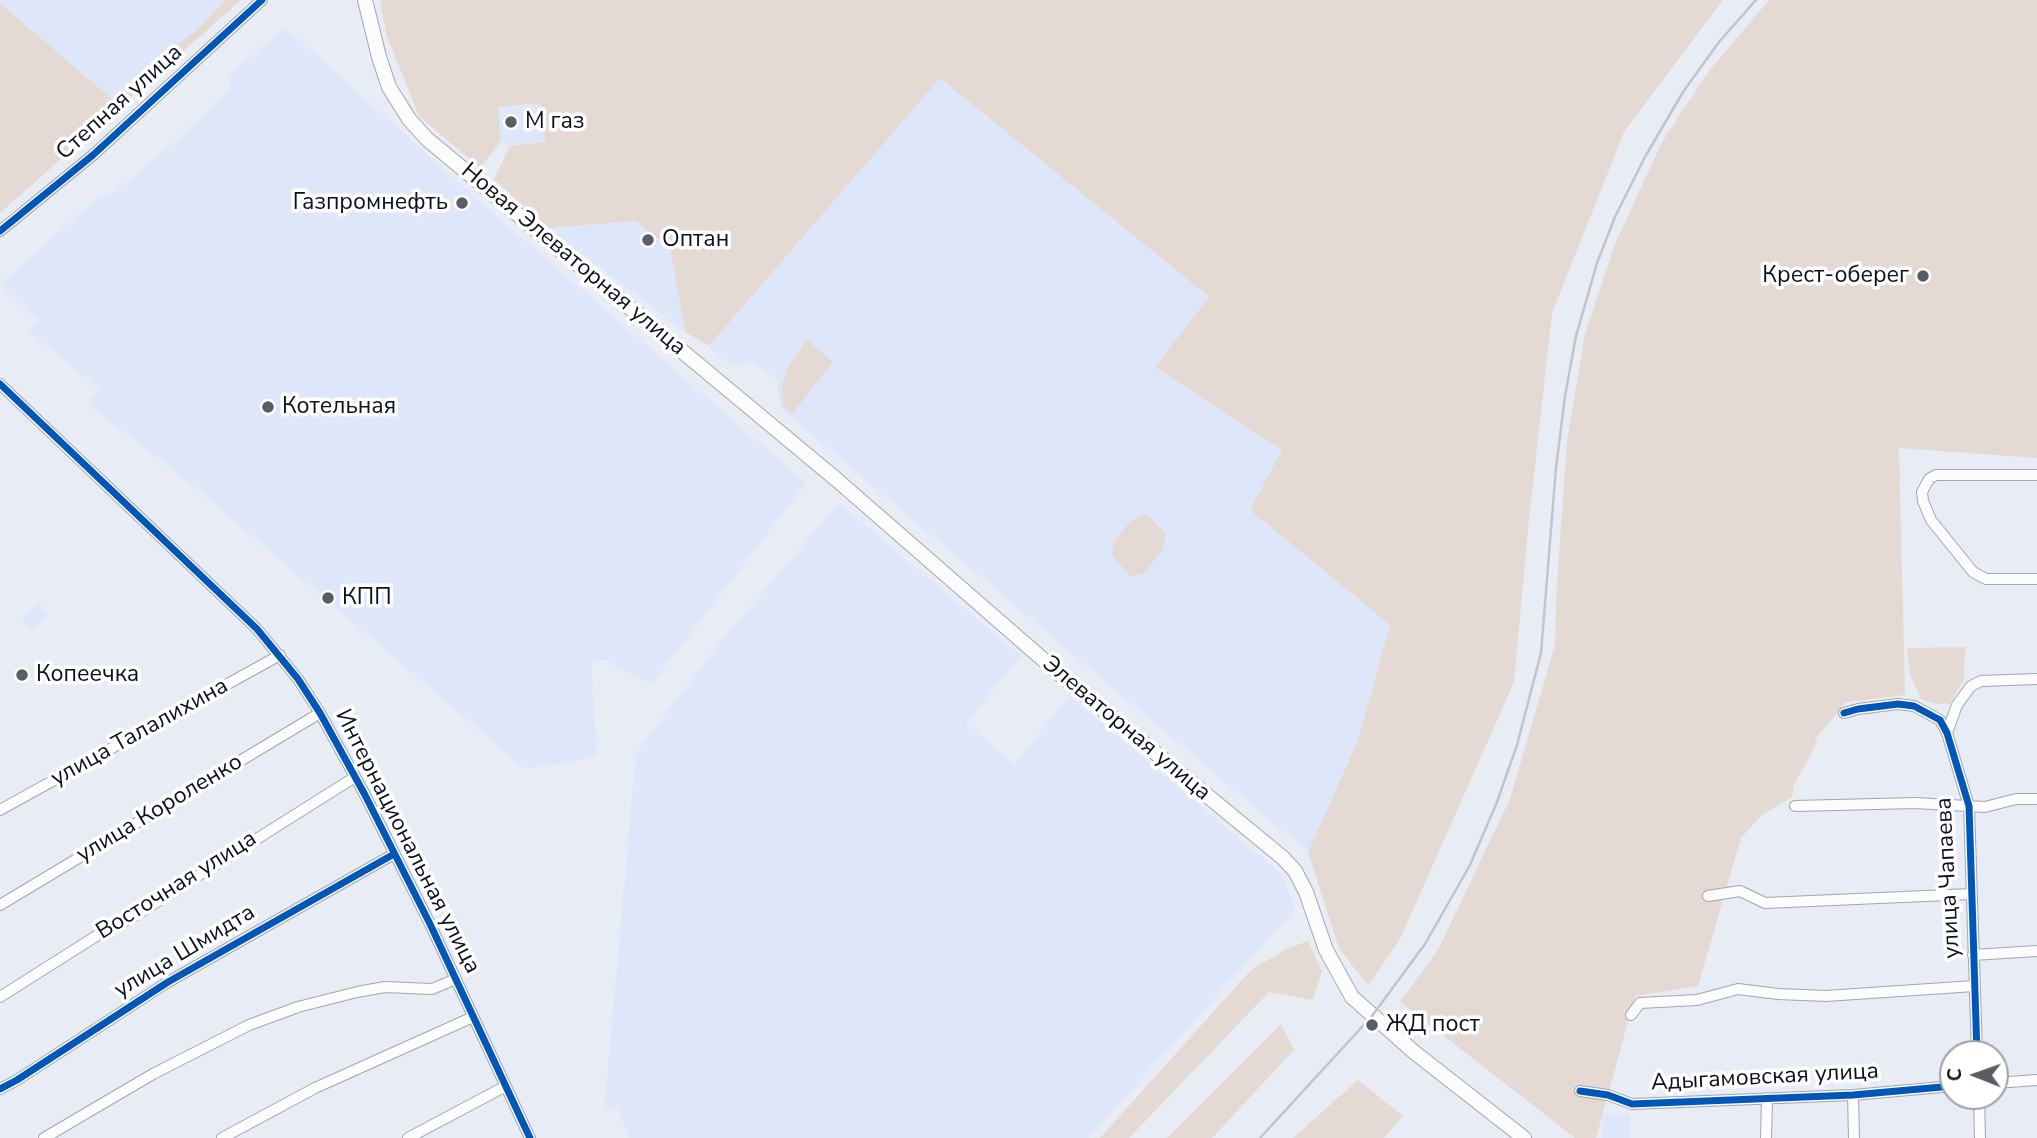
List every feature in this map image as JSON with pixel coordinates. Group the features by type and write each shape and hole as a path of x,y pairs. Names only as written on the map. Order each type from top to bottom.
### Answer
{"main road":[{"name":"Новая Элеваторная улица","path":"365,0 389,87 408,119 427,139 837,480"},
{"name":"Элеваторная улица","path":"837,480 1062,677 1283,858 1295,871 1306,892 1335,969 1352,997 1414,1052 1524,1138"}],"street":[{"name":"Степная улица","path":"0,231 93,155 262,0"},
{"name":"Интернациональная улица","path":"0,384 151,526 280,655 320,713 355,777 456,979 530,1138"},
{"path":"2037,475 1936,475 1924,485 1923,501 1942,535 1973,572 1986,579 2004,581 2037,579"},
{"name":"улица Талалихина","path":"0,810 280,655"},
{"path":"1947,733 1957,705 1971,686 1981,681 2037,679"},
{"path":"1844,713 1898,704 1914,706 1940,720 1947,733"},
{"name":"улица Короленко","path":"0,905 320,713"},
{"name":"улица Чапаева","path":"1947,733 1969,806 1976,1040"},
{"name":"Восточная улица","path":"0,997 355,777"},
{"path":"1795,806 1916,803 1985,807 2016,799 2037,799"},
{"name":"улица Шмидта","path":"0,1089 168,982 394,854"},
{"name":"улица Чапаева","path":"1708,897 1740,891 1765,902 1971,894"},
{"path":"1973,956 2037,951"},
{"path":"44,1138 153,1074 249,1026 298,1007 385,987 432,989 456,979"},
{"path":"1632,1015 1640,1003 1698,1000 1738,989 1826,996 1974,986"},
{"path":"222,1138 315,1088 473,1017"},
{"path":"2009,1082 2037,1080"},
{"path":"408,1138 506,1086"},
{"name":"Адыгамовская улица","path":"1580,1091 1608,1095 1632,1104 1853,1095 1939,1087"},
{"path":"1853,1095 1854,1138"},
{"name":"Адыгамовская улица","path":"1766,1138 1767,1098"},
{"path":"1979,1110 1980,1138"}],"shaded area":[{"path":"0,0 226,0 195,31 112,99 0,81"},
{"path":"226,0 241,0 0,213 0,3 112,99 195,31"},
{"path":"380,0 1723,0 1624,132 1552,313 1514,682 1400,939 1368,986 1339,948 1308,852 1358,740 1390,625 1250,510 1282,450 1155,367 1209,297 940,78 709,346 685,332 670,248 636,221 547,228 494,179 510,146 545,142 540,103 498,107 501,141 480,168 419,116 386,34"},
{"path":"1769,0 2037,0 2037,458 1899,448 1905,695 1846,702 1815,739 1818,741 1794,785 1792,797 1762,815 1741,838 1698,986 1635,996 1596,1138 1575,1138 1400,1002 1439,948 1510,799 1555,645 1567,441 1585,334 1615,244 1662,142 1709,71"},
{"path":"285,27 494,214 806,483 652,684 607,660 591,662 597,757 525,769 191,484 87,403 99,389 29,331 37,320 0,285 98,197 114,193 176,141 230,88 229,76"},
{"path":"940,77 1209,297 1156,367 1283,451 1251,510 1390,625 1358,740 1308,852 780,408 777,379 750,361 732,366 709,347"},
{"path":"540,103 545,142 510,146 501,141 498,107"},
{"path":"636,221 670,248 685,332 548,228"},
{"path":"807,340 833,362 792,414 783,406 782,384 789,364"},
{"path":"839,503 1021,656 966,723 1014,765 1069,696 1282,874 1295,909 1088,1138 629,1138 617,1106 604,1111 636,753 719,644"},
{"path":"1147,514 1166,535 1163,549 1144,573 1131,577 1112,555 1113,542 1132,520"},
{"path":"39,603 49,615 31,630 22,618"},
{"path":"1965,647 1964,678 1950,704 1936,704 1921,699 1910,674 1907,648"},
{"path":"1308,941 1322,971 1313,1000 1269,992 1129,1138 1100,1138 1251,970 1287,949"},
{"path":"1281,1024 1294,1050 1212,1138 1167,1138"},
{"path":"1358,1080 1403,1116 1384,1138 1293,1138"},
{"path":"1630,1114 1631,1138 1602,1138 1603,1115"}],"railway":[{"path":"1260,1138 1372,1016 1425,944 1470,865 1497,802 1517,745 1541,653 1556,468 1565,396 1576,336 1597,263 1615,217 1645,157 1683,92 1719,42 1756,0"}],"cycle path":[{"path":"0,231 93,155 262,0"},
{"path":"0,384 257,629 298,679 365,795 430,924 530,1138"},
{"path":"1844,713 1898,704 1914,706 1940,720 1947,733 1969,806 1977,1040"},
{"path":"0,1089 168,982 394,854"},
{"path":"1580,1091 1608,1095 1632,1104 1853,1095 1939,1087"}],"place":[{"name":"М газ","path":"511,122"},
{"name":"Газпромнефть","path":"462,203"},
{"name":"Оптан","path":"648,240"},
{"name":"Крест-оберег","path":"1923,276"},
{"name":"Котельная","path":"268,407"},
{"name":"КПП","path":"328,598"},
{"name":"Копеечка","path":"22,675"},
{"name":"ЖД пост","path":"1372,1025"}]}
